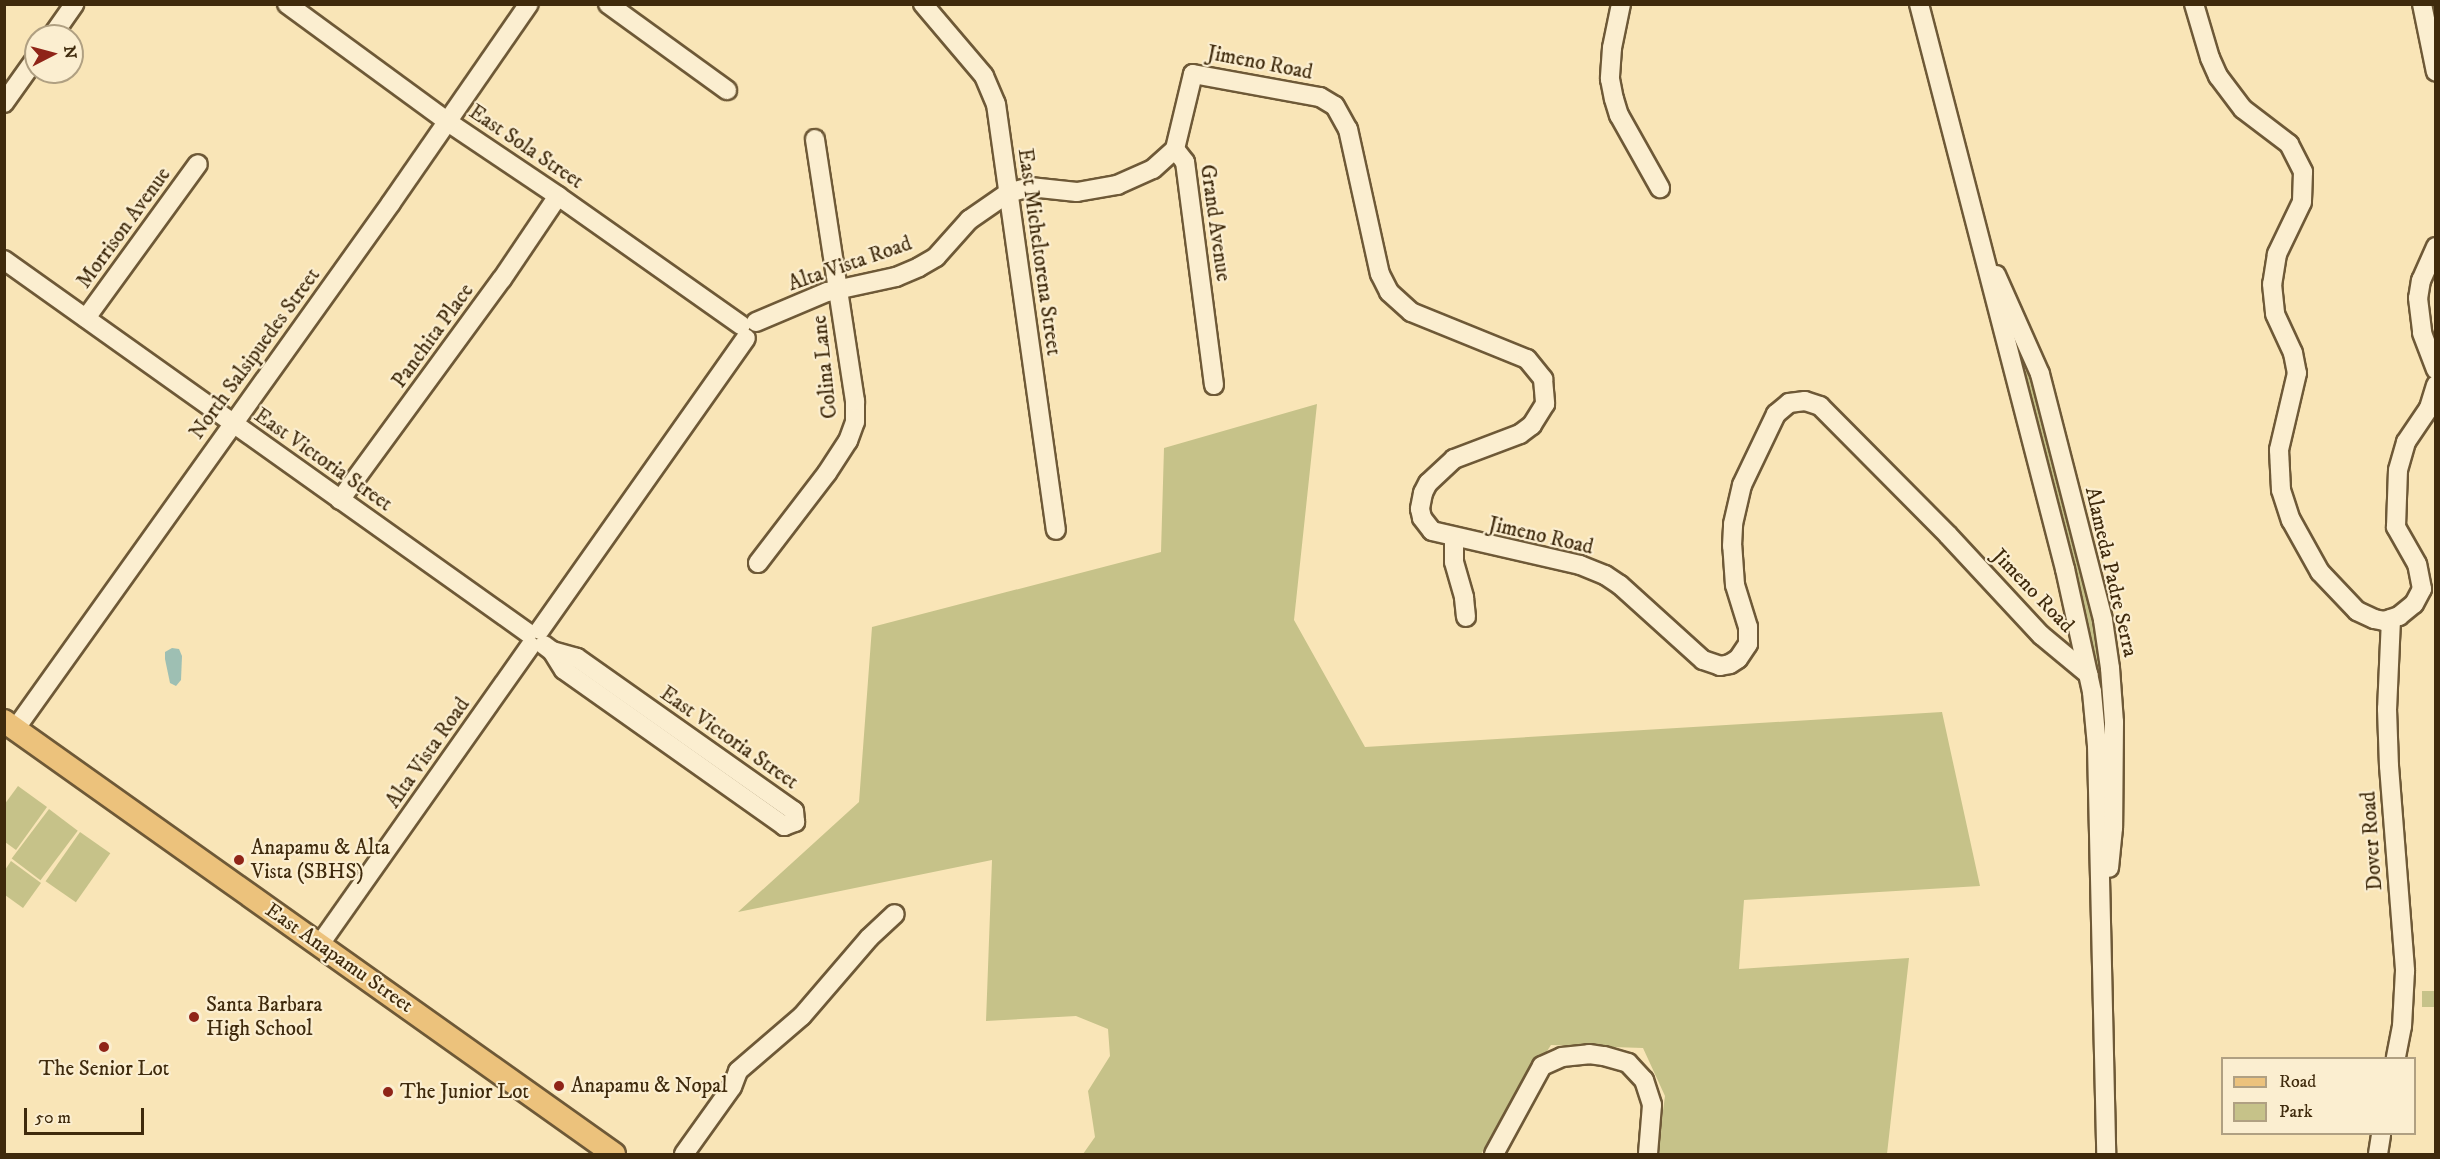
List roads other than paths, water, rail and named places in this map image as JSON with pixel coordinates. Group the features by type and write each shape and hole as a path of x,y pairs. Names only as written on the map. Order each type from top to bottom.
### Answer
{"main road":[{"name":"East Anapamu Street","path":"10,725 614,1155"}],"street":[{"path":"60,24 74,4"},
{"name":"East Sola Street","path":"287,4 448,122 747,328"},
{"name":"North Salsipuedes Street","path":"10,725 232,424 448,122 529,4"},
{"path":"608,4 727,90"},
{"name":"East Micheltorena Street","path":"923,4 984,76 996,104 1056,530"},
{"path":"1621,4 1612,48 1610,79 1614,99 1619,116 1660,188"},
{"name":"Alameda Padre Serra","path":"1919,4 1982,246 2001,330 2065,569 2089,675 2096,725 2106,1155"},
{"path":"2194,4 2210,58 2218,76 2243,109 2289,144 2303,172 2302,202 2277,254 2272,284 2276,314 2293,353 2296,373 2294,392 2281,430 2279,471 2282,490 2302,543 2320,572 2342,598 2357,611 2374,619 2391,619 2414,604 2422,589 2417,564 2397,527 2398,470 2406,442 2429,408 2436,385"},
{"path":"2422,4 2436,72"},
{"name":"Grand Avenue","path":"1193,74 1175,149 1185,162 1214,385"},
{"name":"Jimeno Road","path":"1193,74 1320,97 1335,106 1345,121 1380,274 1389,292 1411,312 1518,354 1534,364 1539,371 1546,396 1542,412 1532,425 1520,434 1454,459 1433,476 1423,493 1420,509 1426,525 1432,531 1454,538 1580,565 1605,575 1620,585 1703,660 1720,666 1730,664 1744,653 1748,644 1748,627 1736,585 1732,546 1733,524 1742,485 1776,414 1789,403 1805,401 1820,406 1940,527 2042,635 2089,675"},
{"path":"4,103 24,75"},
{"name":"Colina Lane","path":"758,563 827,473 852,432 855,401 816,139"},
{"name":"Alta Vista Road","path":"320,944 539,641 747,328 839,288 896,277 919,267 936,257 969,220 1008,193 1030,187 1077,192 1117,185 1153,169 1175,149"},
{"name":"Morrison Avenue","path":"86,318 198,164"},
{"name":"Panchita Place","path":"340,500 502,279 558,196"},
{"name":"Alameda Padre Serra","path":"1982,246 2040,374 2105,630 2113,707 2114,781 2113,828 2102,923"},
{"path":"2436,247 2421,280 2418,298 2422,333 2436,369"},
{"name":"East Victoria Street","path":"4,260 539,641 577,657 794,811 795,822 784,826 564,670 539,641"},
{"path":"1454,538 1454,562 1464,598 1466,617"},
{"name":"Dover Road","path":"2391,619 2387,709 2389,766 2405,980 2402,1026 2396,1057"},
{"path":"684,1155 732,1087 738,1071 802,1016 869,938 895,914"},
{"path":"1494,1155 1542,1066 1562,1057 1589,1054 1610,1057 1628,1064 1644,1080 1652,1105 1648,1155"},
{"path":"2378,1155 2381,1135"}],"water":[{"path":"172,648 179,649 182,656 181,680 176,686 170,683 165,659 165,652"}],"place":[{"name":"Anapamu & Alta Vista (SBHS)","path":"239,860"},
{"name":"Santa Barbara High School","path":"194,1017"},
{"name":"The Senior Lot","path":"104,1047"},
{"name":"Anapamu & Nopal","path":"559,1086"},
{"name":"The Junior Lot","path":"388,1092"}]}
